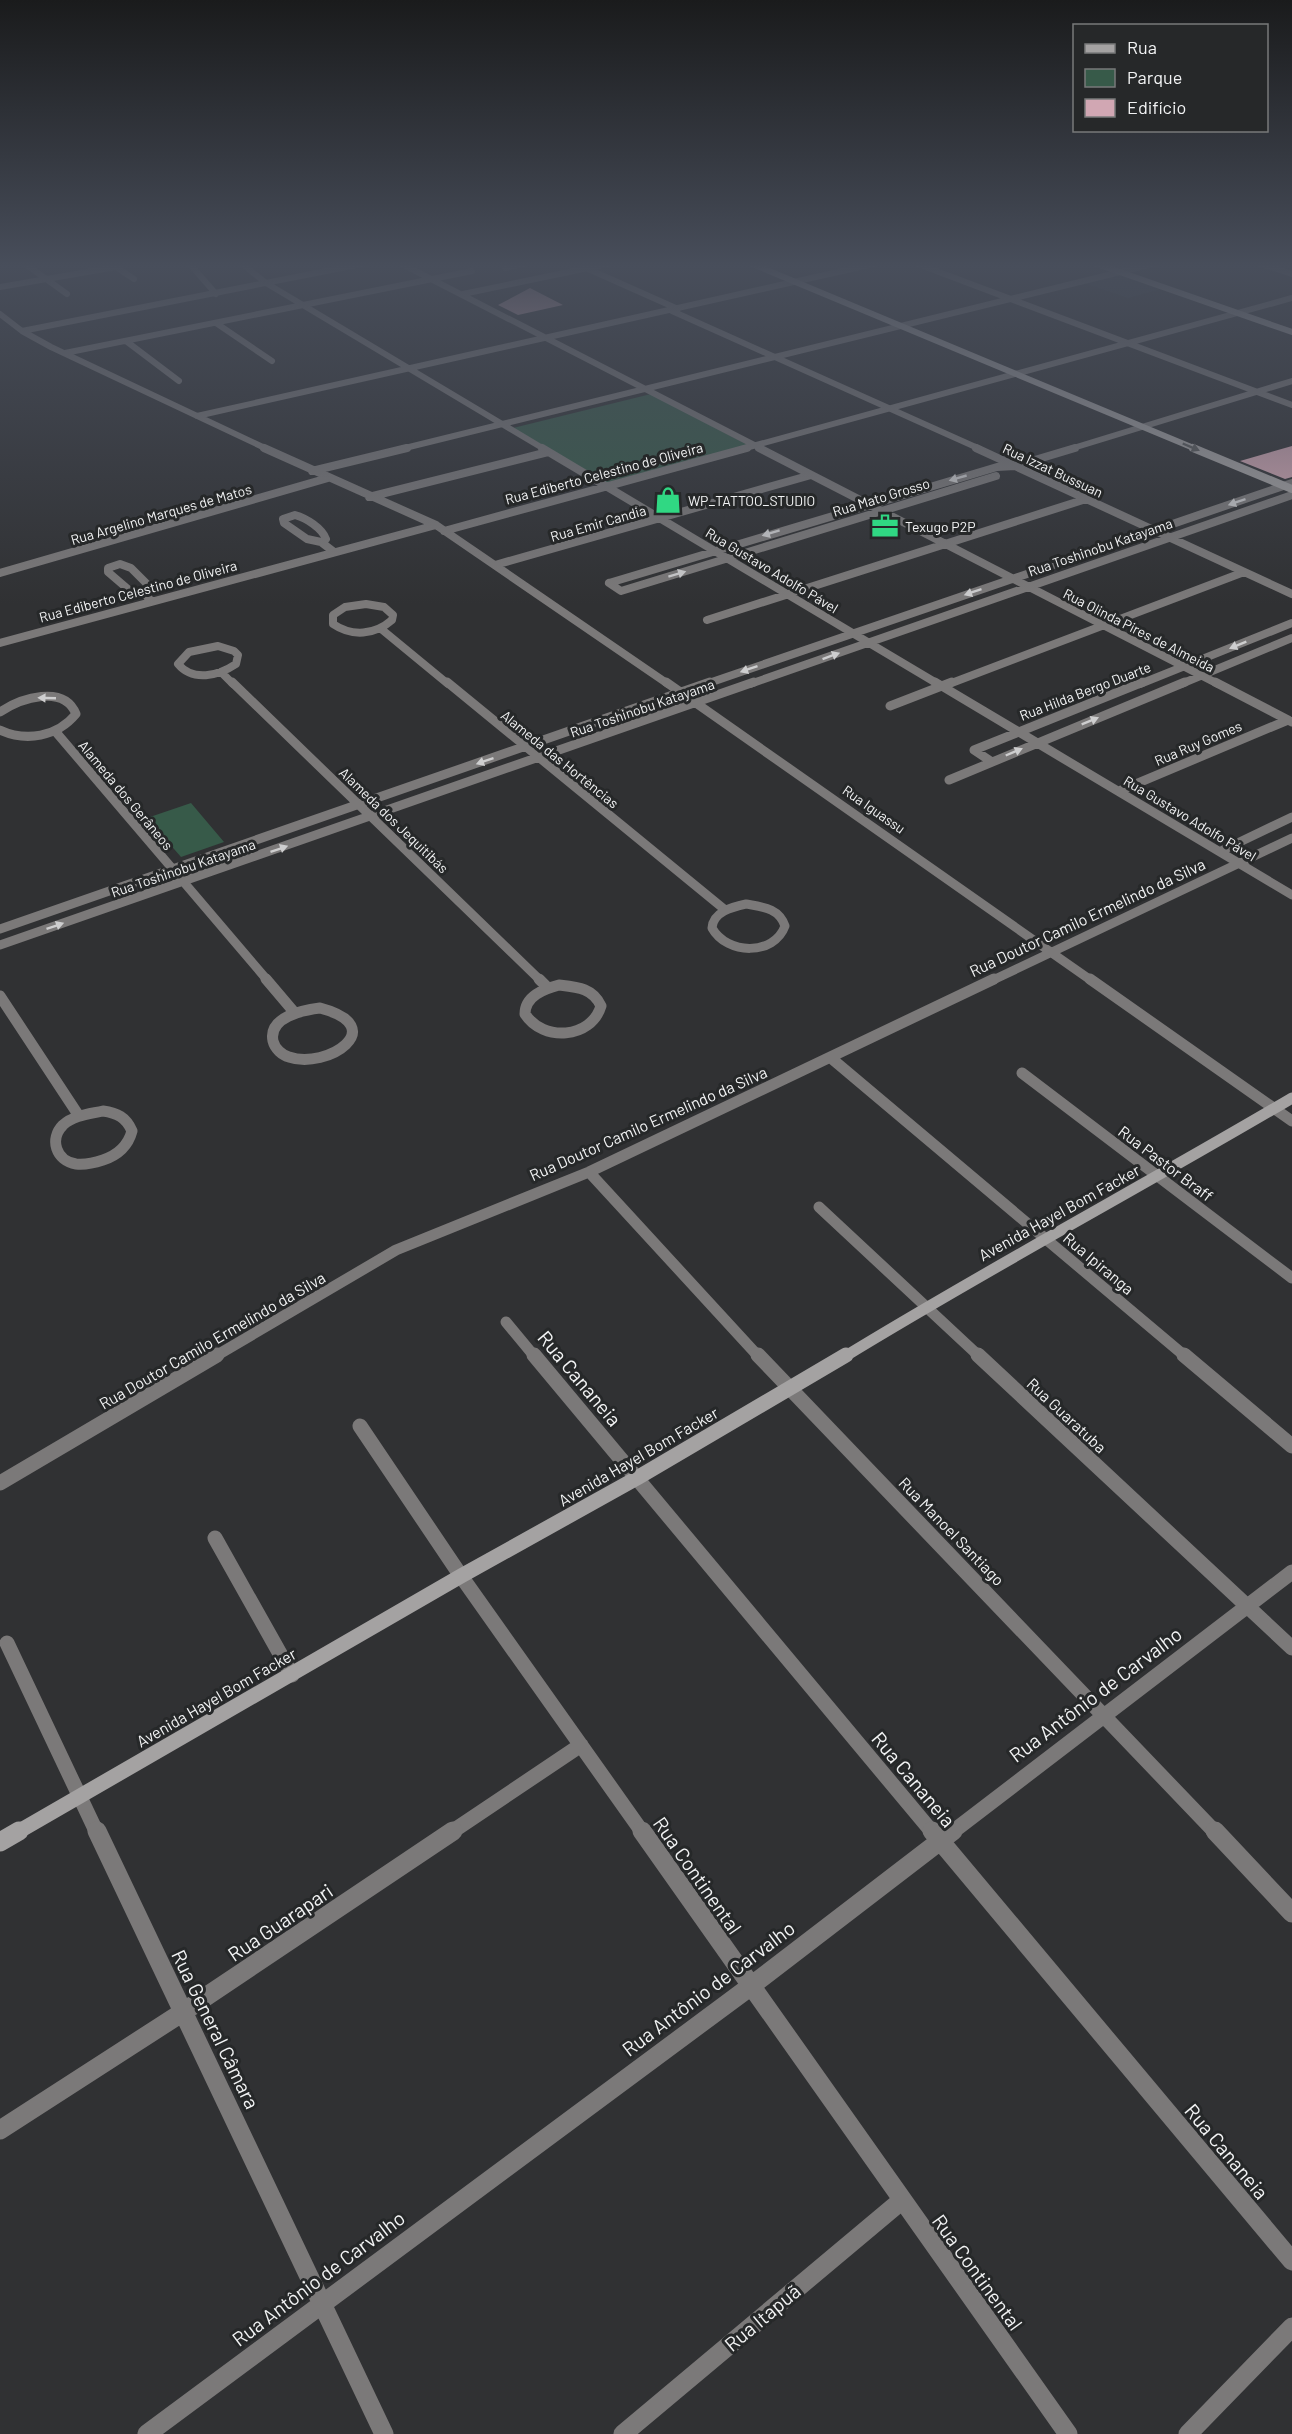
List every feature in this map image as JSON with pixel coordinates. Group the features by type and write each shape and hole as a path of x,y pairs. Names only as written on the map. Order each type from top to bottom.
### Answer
{"street":[{"name":"Rua Iguassu","path":"114,377 312,471 436,525 696,703 1292,1121"},
{"path":"173,377 179,381"},
{"path":"197,416 371,377"},
{"name":"Rua Gustavo Adolfo Pável","path":"423,377 1292,895"},
{"name":"Rua Olinda Pires de Almeida","path":"624,377 867,505 1290,721"},
{"path":"312,471 692,377"},
{"name":"Rua Izzat Bussuan","path":"822,377 1292,594"},
{"name":"Rua Ediberto Celestino de Oliveira","path":"444,531 1006,377"},
{"path":"1022,377 1287,484 1292,489"},
{"path":"1215,377 1292,405"},
{"name":"Rua Mato Grosso","path":"1015,466 1006,473 621,591 609,583 997,467 1015,466 1292,381"},
{"path":"369,497 548,452"},
{"name":"Rua Emir Candia","path":"495,566 811,475"},
{"name":"Rua Argelino Marques de Matos","path":"0,573 328,478"},
{"name":"Rua Ediberto Celestino de Oliveira","path":"0,643 595,481"},
{"name":"Rua Toshinobu Katayama","path":"0,929 1287,484"},
{"name":"Rua Toshinobu Katayama","path":"0,945 1292,495"},
{"path":"707,620 1086,499"},
{"path":"321,542 326,539 326,535 303,517 293,515 283,519 307,539 321,542 334,552"},
{"path":"144,593 149,590 149,586 129,566 115,564 108,568 108,572 129,590 144,593 151,601"},
{"path":"890,706 1244,572"},
{"path":"376,604 390,610 393,615 388,625 380,628 352,632 337,627 332,619 337,611 345,607 376,604"},
{"name":"Rua Hilda Bergo Duarte","path":"992,762 974,750 1292,622"},
{"name":"Alameda das Hortências","path":"380,628 524,748 724,909"},
{"name":"Rua Hilda Bergo Duarte","path":"949,780 1292,638"},
{"path":"218,646 234,651 238,655 236,664 221,672 202,675 186,672 178,664 179,660 189,651 218,646"},
{"path":"770,662 785,672"},
{"name":"Alameda dos Jequitibás","path":"221,672 357,806 547,987"},
{"path":"0,712 16,702 40,697 63,699 75,708 76,714 65,726 55,731 27,736 14,735 0,730"},
{"name":"Rua Ruy Gomes","path":"1119,791 1290,721"},
{"name":"Alameda dos Gerâneos","path":"55,731 294,1012"},
{"path":"1221,851 1292,817"},
{"name":"Rua Doutor Camilo Ermelindo da Silva","path":"0,1483 396,1251 477,1215 589,1172 1292,837"},
{"path":"746,904 768,908 784,919 785,933 772,944 761,948 742,947 725,942 712,929 712,921 724,909 746,904"},
{"path":"560,984 584,987 600,999 602,1007 600,1016 584,1029 572,1032 553,1032 537,1026 529,1020 526,1005 537,992 547,987 560,984"},
{"path":"0,996 79,1116"},
{"path":"320,1008 342,1014 350,1020 353,1028 352,1036 338,1051 326,1057 313,1060 287,1056 278,1051 272,1043 272,1035 275,1026 294,1012 320,1008"},
{"name":"Rua Ipiranga","path":"831,1058 1292,1446"},
{"name":"Rua Pastor Braff","path":"1022,1073 1292,1278"},
{"name":"Avenida Hayel Bom Facker","path":"0,1842 461,1576 790,1390 927,1306 1158,1177 1292,1098"},
{"path":"103,1111 123,1117 129,1123 132,1131 130,1139 116,1154 104,1160 78,1164 66,1161 57,1155 53,1148 54,1138 67,1122 79,1116 103,1111"},
{"name":"Rua Manoel Santiago","path":"589,1172 790,1390 1104,1714 1292,1913"},
{"name":"Rua Guaratuba","path":"819,1207 1292,1648"},
{"name":"Rua Cananeia","path":"506,1322 938,1841 1292,2261"},
{"name":"Rua Continental","path":"360,1426 461,1576 1068,2434"},
{"path":"215,1538 292,1675"},
{"name":"Rua Antônio de Carvalho","path":"147,2434 751,1986 1292,1572"},
{"name":"Rua General Câmara","path":"7,1643 384,2434"},
{"name":"Rua Guarapari","path":"0,2130 183,2012 581,1745"},
{"name":"Rua Itapuã","path":"623,2434 901,2201"},
{"path":"1188,2434 1292,2327"}],"green space":[{"path":"651,394 748,445 605,483 513,428"},
{"path":"191,803 224,842 181,857 147,818"}],"building":[{"path":"1292,446 1292,477 1285,479 1240,461"}],"place":[{"name":"WP_TATTOO_STUDIO","path":"668,500"},
{"name":"Texugo P2P","path":"885,526"}]}
